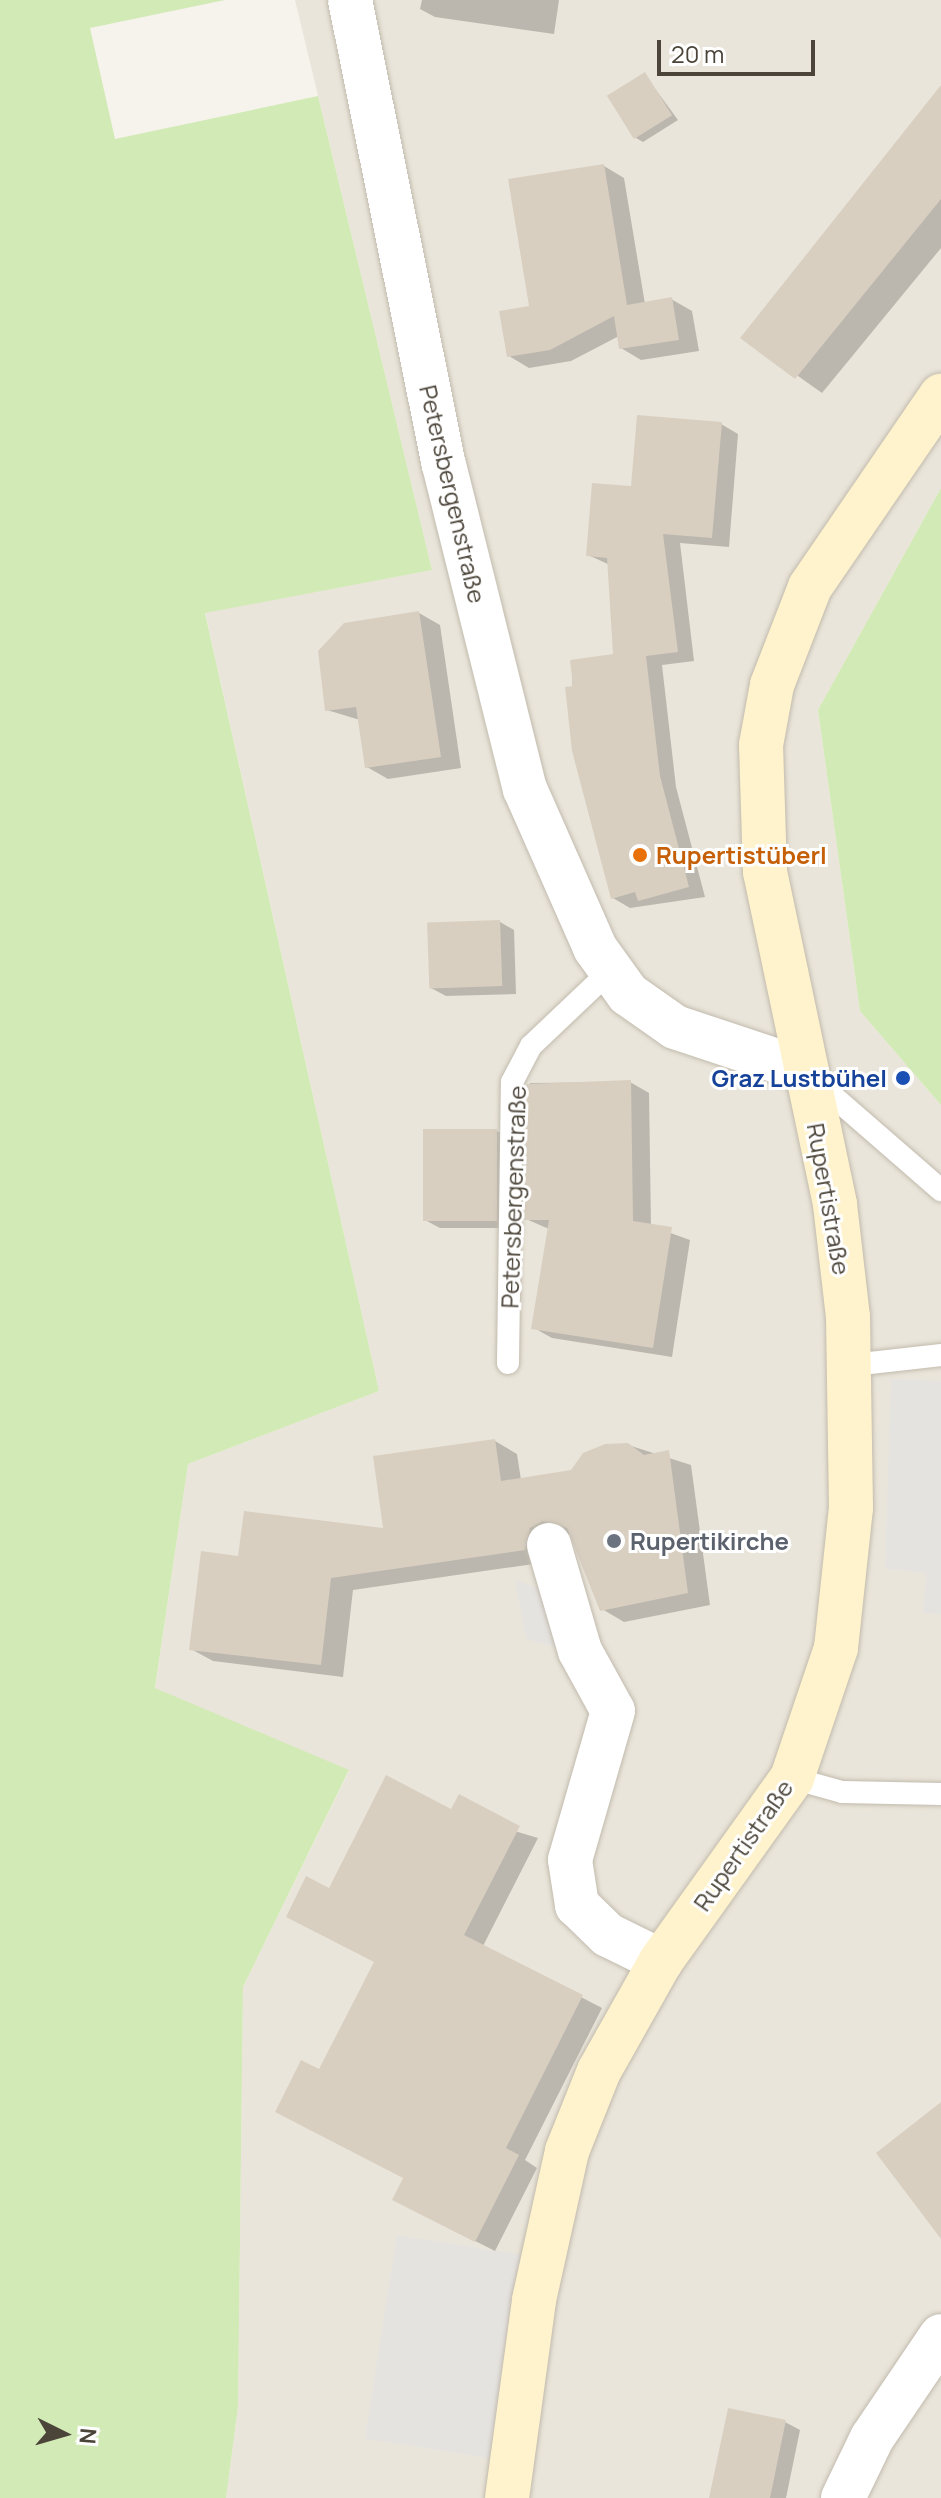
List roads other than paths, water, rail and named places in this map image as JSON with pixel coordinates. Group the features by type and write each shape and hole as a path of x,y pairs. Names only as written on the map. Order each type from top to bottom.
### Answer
{"main road":[{"name":"Rupertistraße","path":"507,2498 534,2300 567,2151 599,2071 661,1961 792,1778 827,1681 844,1602 852,1365 835,1204 804,1070 765,872 761,745 772,685 788,635 836,541 941,396"}],"street":[{"name":"Petersbergenstraße","path":"350,0 444,465 525,789 609,972 675,1027 804,1070"},
{"path":"549,1545 580,1651 613,1711 570,1860 577,1905 608,1935 661,1961"},
{"path":"843,2498 872,2438 941,2336"}],"lane":[{"name":"Petersbergenstraße","path":"508,1363 512,1082 531,1046 609,972"},
{"path":"804,1070 941,1190"},
{"path":"852,1365 941,1355"},
{"path":"792,1778 842,1792 941,1794"}],"place":[{"name":"Rupertistüberl","path":"640,855"},
{"name":"Graz Lustbühel","path":"903,1078"},
{"name":"Rupertikirche","path":"614,1541"}]}
